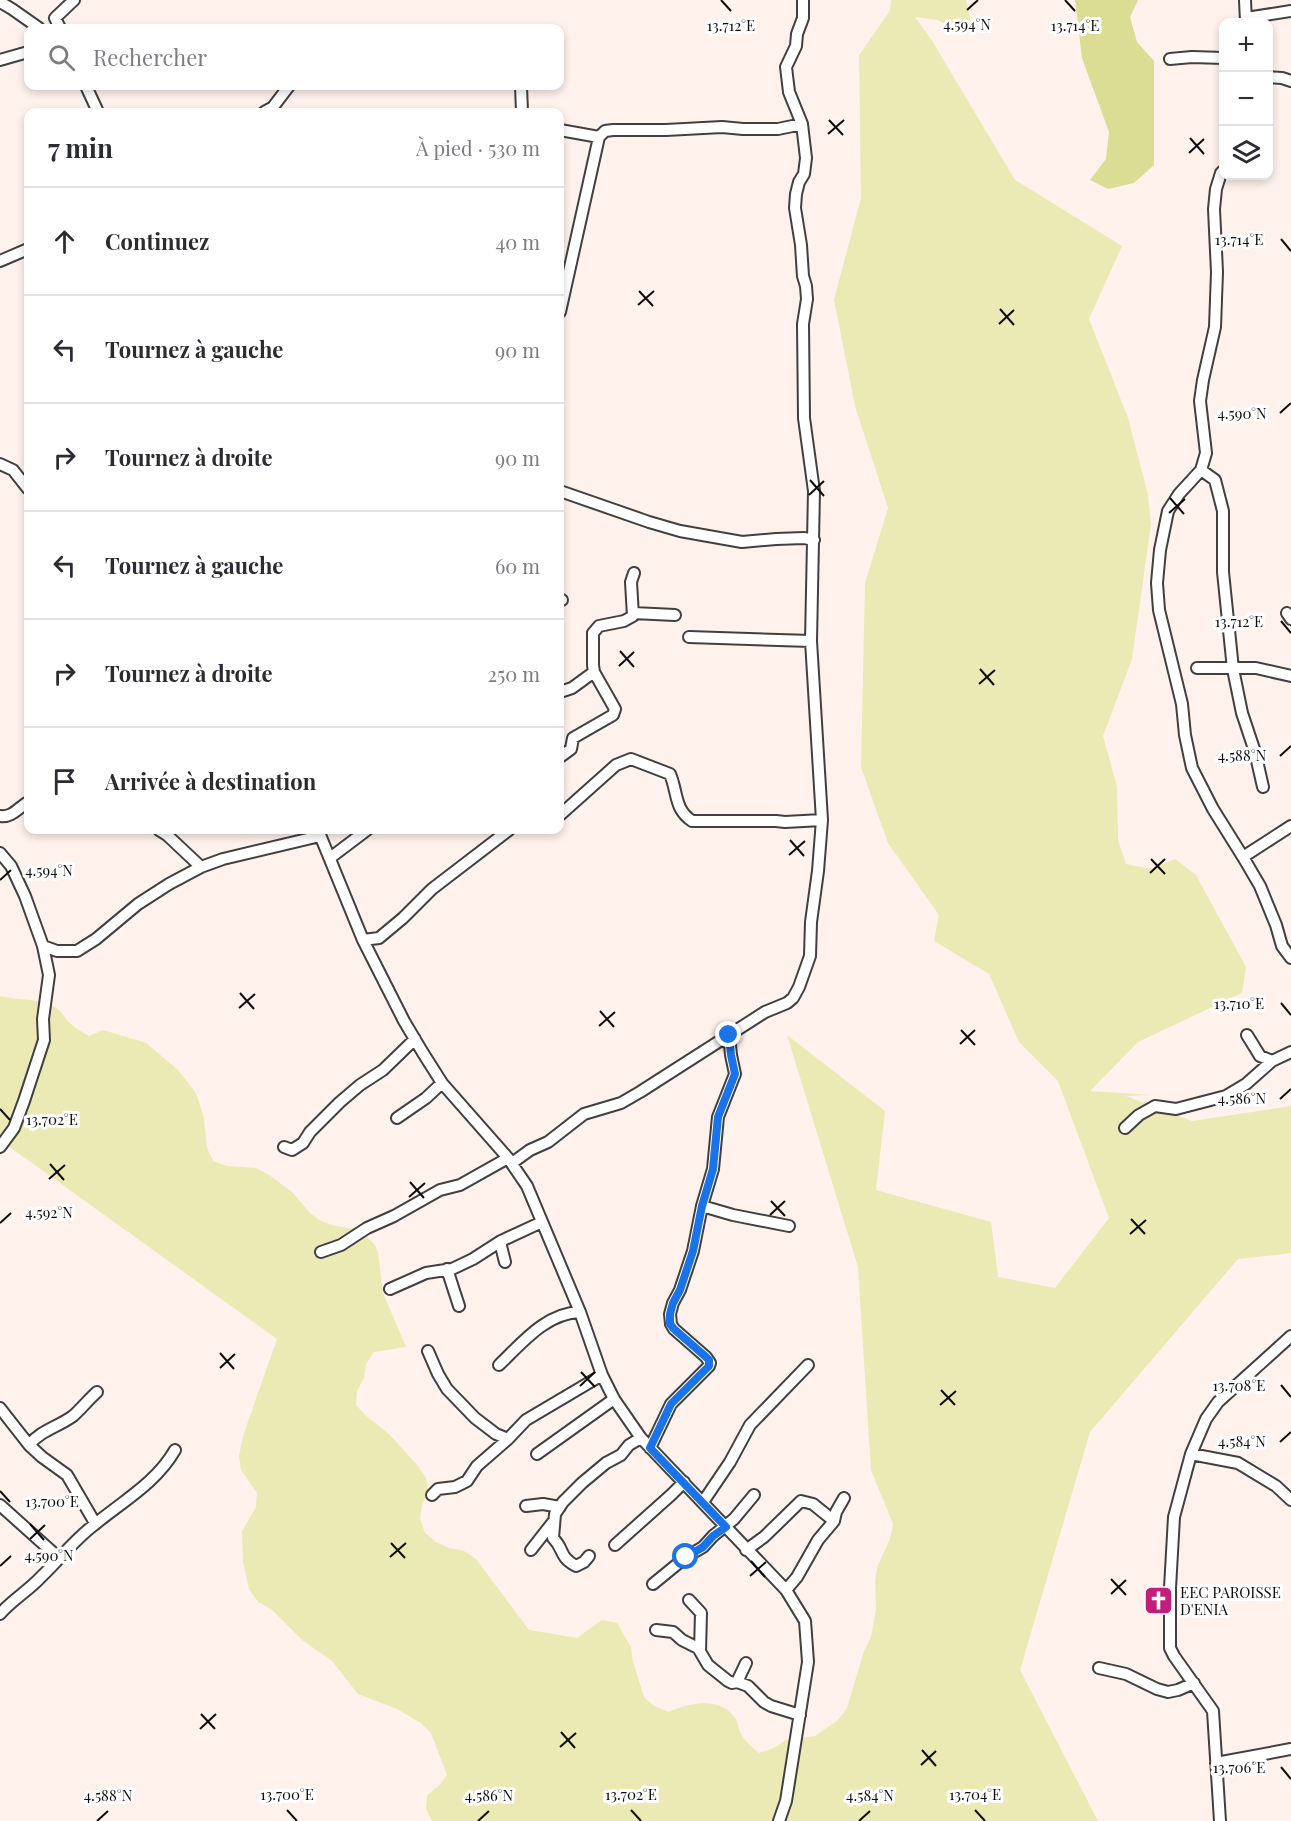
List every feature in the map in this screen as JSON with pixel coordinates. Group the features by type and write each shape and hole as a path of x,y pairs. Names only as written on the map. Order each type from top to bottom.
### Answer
{"street":[{"path":"58,24 55,18 74,0"},
{"path":"321,1252 341,1245 367,1228 394,1216 440,1190 460,1185 548,1142 584,1114 621,1103 765,1012 787,1003 799,987 810,956 811,922 822,820 811,640 814,491 804,418 803,324 807,299 795,208 796,194 804,174 806,158 802,124 789,92 786,67 796,46 802,18 802,0"},
{"path":"1245,0 1246,18"},
{"path":"0,2 33,24"},
{"path":"1256,18 1291,11"},
{"path":"0,60 24,53"},
{"path":"1170,59 1219,58"},
{"path":"1273,77 1291,81"},
{"path":"88,90 96,108"},
{"path":"271,108 286,90"},
{"path":"521,90 522,108"},
{"path":"564,294 599,137 605,131 722,127 778,129 802,124"},
{"path":"564,131 599,137"},
{"path":"1219,179 1214,209 1217,272 1215,327 1200,401 1206,453 1202,470 1179,494 1168,511 1160,550 1157,582 1159,610 1182,704 1185,735 1192,768 1213,809 1260,886 1282,946 1291,958"},
{"path":"0,261 24,251"},
{"path":"0,464 13,470 24,484"},
{"path":"1202,470 1215,480 1224,511 1223,573 1233,669 1242,713 1256,752 1263,787"},
{"path":"564,492 680,531 742,542 804,538 814,540"},
{"path":"564,754 571,749 573,738 613,715 615,708 594,672 593,633 599,626 624,621 633,616 631,582 633,573"},
{"path":"633,613 675,615"},
{"path":"689,637 811,640"},
{"path":"1197,668 1256,668 1291,676"},
{"path":"564,691 572,688 594,672"},
{"path":"564,811 616,765 631,759 670,774 682,815 692,821 822,820"},
{"path":"0,816 5,817 14,813 24,805"},
{"path":"1243,857 1291,826"},
{"path":"165,834 201,867"},
{"path":"43,946 57,951 77,951 96,939 138,904 201,867 315,834"},
{"path":"319,834 363,940 415,1039 442,1083 509,1161 526,1186 580,1312 602,1375 614,1399 640,1438 786,1590 805,1621 808,1662 786,1801 779,1821"},
{"path":"330,858 362,834"},
{"path":"363,940 380,938 432,890 504,834"},
{"path":"0,852 16,877 43,946 49,975 43,1019 44,1040 14,1128 0,1147"},
{"path":"650,1448 671,1404 709,1366 709,1360 670,1324 670,1314 693,1251 702,1206 713,1169 718,1117 735,1074 729,1035"},
{"path":"1247,1035 1260,1056 1272,1061"},
{"path":"284,1147 296,1149 340,1102 383,1070 415,1039"},
{"path":"1125,1128 1139,1115 1155,1106 1176,1109 1226,1096 1246,1084 1272,1061 1291,1052"},
{"path":"397,1118 426,1098 442,1083"},
{"path":"702,1206 789,1226"},
{"path":"390,1288 426,1273 452,1269 501,1241 542,1222"},
{"path":"501,1241 505,1262"},
{"path":"447,1269 459,1306"},
{"path":"499,1365 545,1323 573,1312 580,1312"},
{"path":"1220,1821 1213,1711 1170,1648 1170,1588 1174,1517 1191,1454 1206,1419 1218,1402 1291,1336"},
{"path":"428,1351 447,1389 475,1418 496,1434 508,1439"},
{"path":"703,1502 730,1462 750,1425 808,1365"},
{"path":"432,1495 438,1490 455,1487 467,1481 477,1466 526,1420 602,1375"},
{"path":"29,1445 45,1430 74,1415 97,1392"},
{"path":"537,1454 614,1399"},
{"path":"0,1408 29,1445 67,1475 95,1523"},
{"path":"589,1556 576,1566 565,1560 560,1552 559,1544 553,1538 555,1514 582,1483 640,1438"},
{"path":"0,1614 34,1584 80,1536 148,1483 169,1461 175,1450"},
{"path":"1191,1454 1238,1463 1276,1486 1291,1500"},
{"path":"615,1545 684,1482"},
{"path":"653,1584 726,1527 754,1495"},
{"path":"786,1590 797,1577 818,1540 834,1521 844,1498"},
{"path":"746,1550 764,1538 801,1501 813,1504 834,1521"},
{"path":"526,1506 543,1504 560,1507"},
{"path":"0,1505 59,1558"},
{"path":"531,1550 553,1522"},
{"path":"689,1600 700,1613 700,1651 708,1665 728,1681 747,1686 771,1706 800,1715"},
{"path":"656,1630 673,1632 700,1651"},
{"path":"737,1682 746,1663"},
{"path":"1099,1668 1126,1674 1168,1692 1194,1683"},
{"path":"1216,1762 1291,1749"}],"shaded area":[{"path":"891,0 966,0 971,23 954,30 938,20 915,17 931,39 1015,180 1122,246 1089,319 1128,418 1148,495 1151,524 1132,659 1103,736 1117,787 1118,840 1126,864 1151,869 1175,859 1196,875 1246,967 1242,993 1138,1042 1090,1091 1152,1095 1126,1096 1192,1121 1291,1106 1291,1253 1238,1259 1090,1432 1020,1670 1098,1821 432,1821 426,1809 427,1795 439,1786 447,1775 431,1733 421,1723 397,1709 358,1694 332,1661 302,1640 271,1609 258,1602 249,1589 243,1561 242,1531 256,1507 257,1493 241,1470 239,1456 243,1436 277,1339 0,1140 0,996 49,1005 59,1010 74,1027 89,1036 103,1030 146,1043 178,1070 196,1093 204,1118 207,1148 213,1161 227,1166 256,1168 292,1192 310,1213 321,1221 335,1226 359,1229 375,1245 383,1293 406,1347 374,1352 366,1364 364,1378 357,1391 356,1405 389,1434 426,1478 428,1492 422,1505 420,1519 425,1533 436,1542 464,1551 476,1559 529,1630 577,1638 602,1620 617,1623 631,1647 633,1662 644,1697 654,1706 669,1712 704,1703 721,1707 735,1718 748,1744 759,1753 774,1748 786,1740 815,1736 838,1720 847,1708 864,1651 871,1637 876,1610 875,1580 893,1524 871,1470 858,1267 787,1035 885,1111 876,1190 991,1222 998,1277 1055,1288 1109,1218 1058,1081 1019,1042 989,974 934,941 939,915 888,843 861,767 865,583 888,508 855,406 834,300 861,198 859,55 890,11"}],"green space":[{"path":"1075,0 1138,0 1130,17 1137,42 1154,61 1154,165 1134,183 1108,189 1090,180 1106,159 1109,132 1082,58"}],"place":[{"name":"EEC PAROISSE D'ENIA","path":"1159,1601"}],"route":[{"path":"686,1557 703,1547 726,1527 650,1448 671,1404 710,1363 674,1329 670,1324 670,1314 693,1251 702,1206 713,1169 718,1117 735,1074 729,1035"}]}
